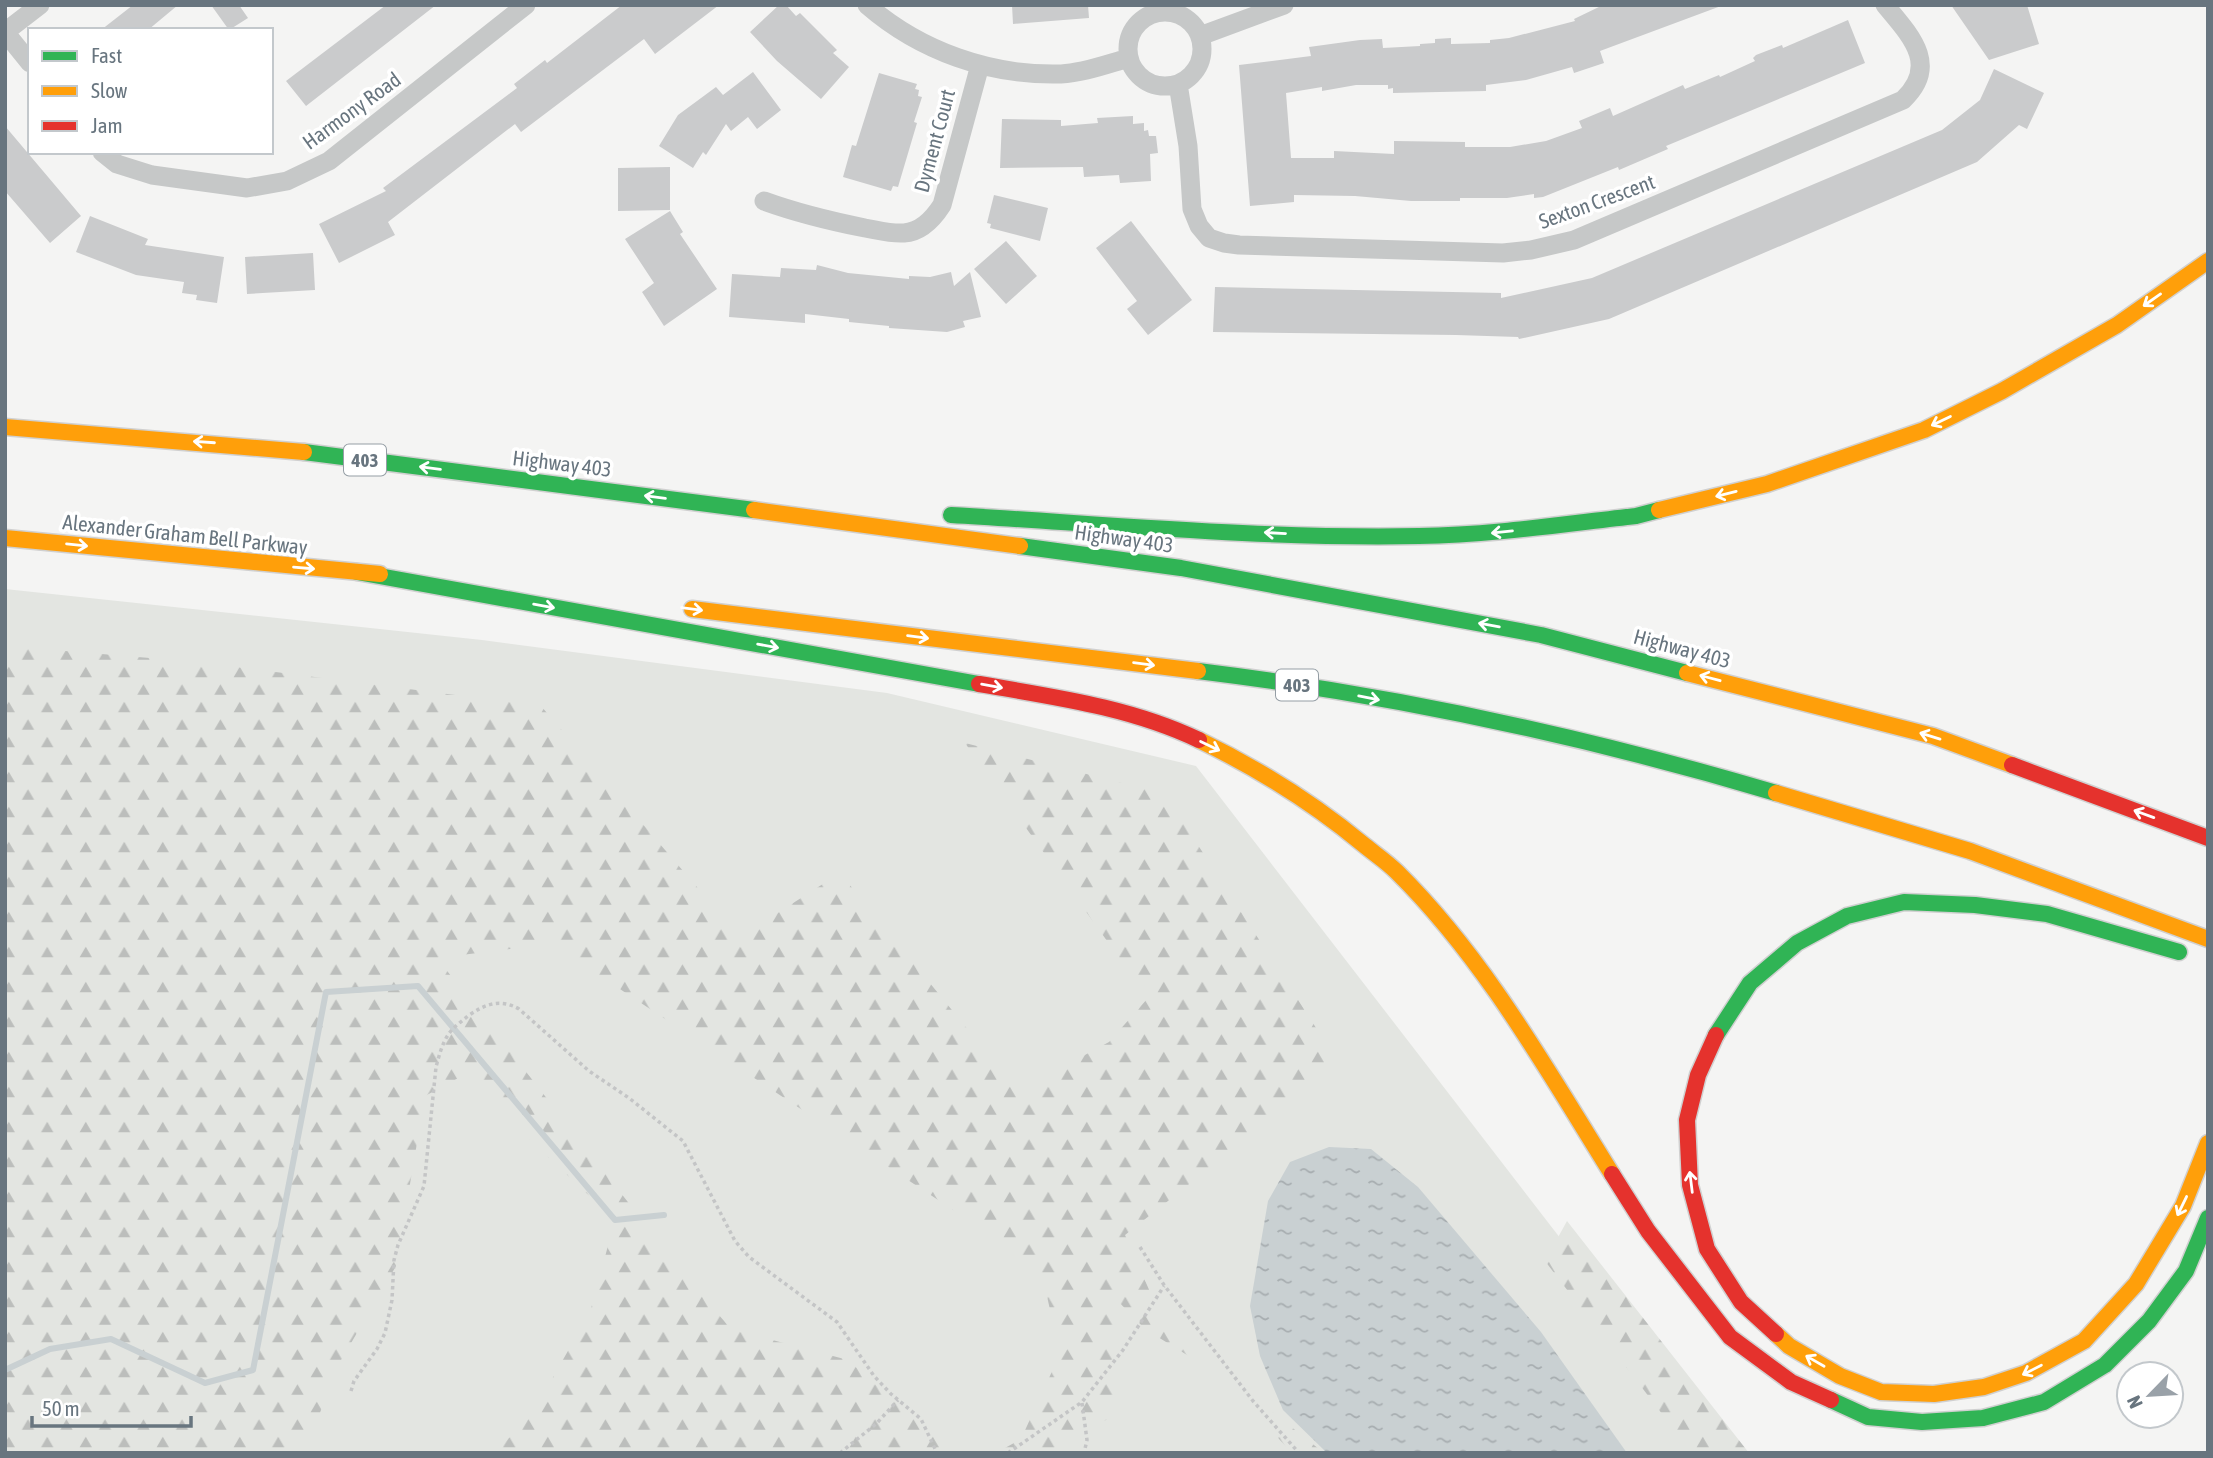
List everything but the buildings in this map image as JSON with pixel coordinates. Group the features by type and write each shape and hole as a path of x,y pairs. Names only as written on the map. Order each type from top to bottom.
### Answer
{"highway":[{"path":"937,514 1293,534 1418,536 1491,533 1636,516 1767,484 1924,430 2002,391 2117,325 2208,261"},
{"name":"Highway 403","path":"5,427 267,447 1181,568 1541,635 1933,736 2208,838"},
{"path":"723,506 884,512"},
{"name":"Alexander Graham Bell Parkway","path":"7,538 357,572"},
{"path":"357,572 563,593"},
{"path":"357,572 1103,706 1168,725 1247,763 1323,811 1396,871 1456,938 1525,1034 1648,1231 1730,1337 1791,1382 1868,1417 1922,1422 1983,1419 2044,1402 2105,1365 2149,1321 2186,1271 2208,1218"},
{"name":"403","path":"673,607 1265,679 1493,721 1704,772 1958,847 2208,939"},
{"path":"2197,957 2047,914 1975,905 1904,902 1847,916 1797,943 1750,983 1719,1027 1698,1075 1687,1120 1690,1185 1707,1249 1741,1302 1789,1346 1840,1376 1881,1392 1934,1394 1984,1387 2026,1373 2084,1341 2136,1284 2183,1206 2208,1143"}],"street":[{"path":"28,61 5,32 40,5"},
{"name":"Harmony Road","path":"104,154 117,164 152,175 247,188 287,181 328,161 526,5"},
{"path":"867,5 902,33 980,65 1062,74 1129,58"},
{"path":"1200,36 1284,5"},
{"name":"Sexton Crescent","path":"1178,84 1188,146 1192,209 1199,226 1209,237 1239,245 1479,254 1512,252 1574,240 1903,100 1914,90 1920,73 1920,56 1913,38 1885,5"},
{"path":"1148,10 1174,13 1185,18 1200,36 1202,59 1189,79 1178,84 1166,87 1154,85 1143,79 1129,58 1130,37 1148,10"},
{"name":"Dyment Court","path":"764,201 809,217 888,232 903,233 925,225 942,205 980,65"}],"path":[{"path":"351,1391 354,1381 385,1333 392,1300 394,1260 424,1186 429,1158 436,1067 441,1050 448,1035 457,1025 480,1007 499,1002 519,1009 589,1072 637,1104 683,1141 735,1241 749,1257 837,1322 874,1376 921,1419 937,1453"},
{"path":"1140,1247 1164,1285 1253,1401 1299,1453"},
{"path":"1008,1453 1082,1402 1124,1350 1164,1285"},
{"path":"840,1453 876,1424 898,1400"},
{"path":"1082,1402 1087,1440 1084,1453"}],"green space":[{"path":"5,589 482,640 887,693 1196,766 1726,1453 5,1453"},
{"path":"5,646 198,662 541,706 740,937 840,873 1018,1091 1109,1042 1148,998 965,743 1165,794 1340,1065 1125,1235 1172,1342 1226,1375 1324,1453 1292,1453 1221,1376 1145,1329 1113,1296 1116,1391 1109,1418 1054,1453 996,1453 1021,1439 1060,1354 1044,1283 1003,1243 552,944 437,958 692,1284 731,1329 848,1360 920,1424 973,1453 497,1453 543,1395 590,1312 615,1220 462,1076 425,1096 396,1266 340,1362 304,1453 5,1453"},
{"path":"1567,1221 1749,1453 1692,1453 1545,1261"}],"water":[{"path":"1329,1147 1371,1149 1418,1187 1541,1332 1627,1453 1327,1453 1283,1410 1260,1356 1250,1306 1268,1201 1290,1162"}],"waterway":[{"path":"5,1370 50,1349 111,1339 205,1383 253,1370 326,992 418,986 615,1220 664,1215"}],"traffic: fast":[{"path":"304,452 754,510"},
{"path":"951,515 1243,533 1419,536 1528,529 1636,516 1659,510"},
{"path":"1020,546 1181,568 1541,635 1687,673"},
{"path":"357,572 979,684"},
{"path":"1198,671 1344,692 1490,720 1634,754 1776,793"},
{"path":"1716,1035 1750,983 1797,943 1847,916 1904,902 1975,905 2047,914 2179,952"},
{"path":"1831,1400 1868,1417 1922,1422 1983,1418 2044,1402 2105,1365 2149,1321 2186,1271 2208,1218"}],"traffic: slow":[{"path":"1659,510 1767,484 1924,430 2002,391 2117,325 2208,261"},
{"path":"5,427 304,452"},
{"path":"754,510 1020,546"},
{"path":"5,538 380,574"},
{"path":"692,609 1198,671"},
{"path":"1687,673 1933,736 2012,765"},
{"path":"1199,740 1305,801 1397,872 1459,941 1487,978 1612,1174"},
{"path":"1776,793 1970,851 2208,939"},
{"path":"1776,1334 1789,1346 1840,1376 1881,1392 1934,1394 1984,1387 2026,1373 2084,1341 2136,1284 2183,1206 2208,1143"}],"traffic: jam":[{"path":"979,684 1119,711 1199,740"},
{"path":"2012,765 2208,838"},
{"path":"1716,1035 1698,1075 1687,1120 1690,1185 1707,1249 1741,1302 1776,1334"},
{"path":"1612,1174 1648,1231 1730,1337 1791,1382 1831,1400"}]}
